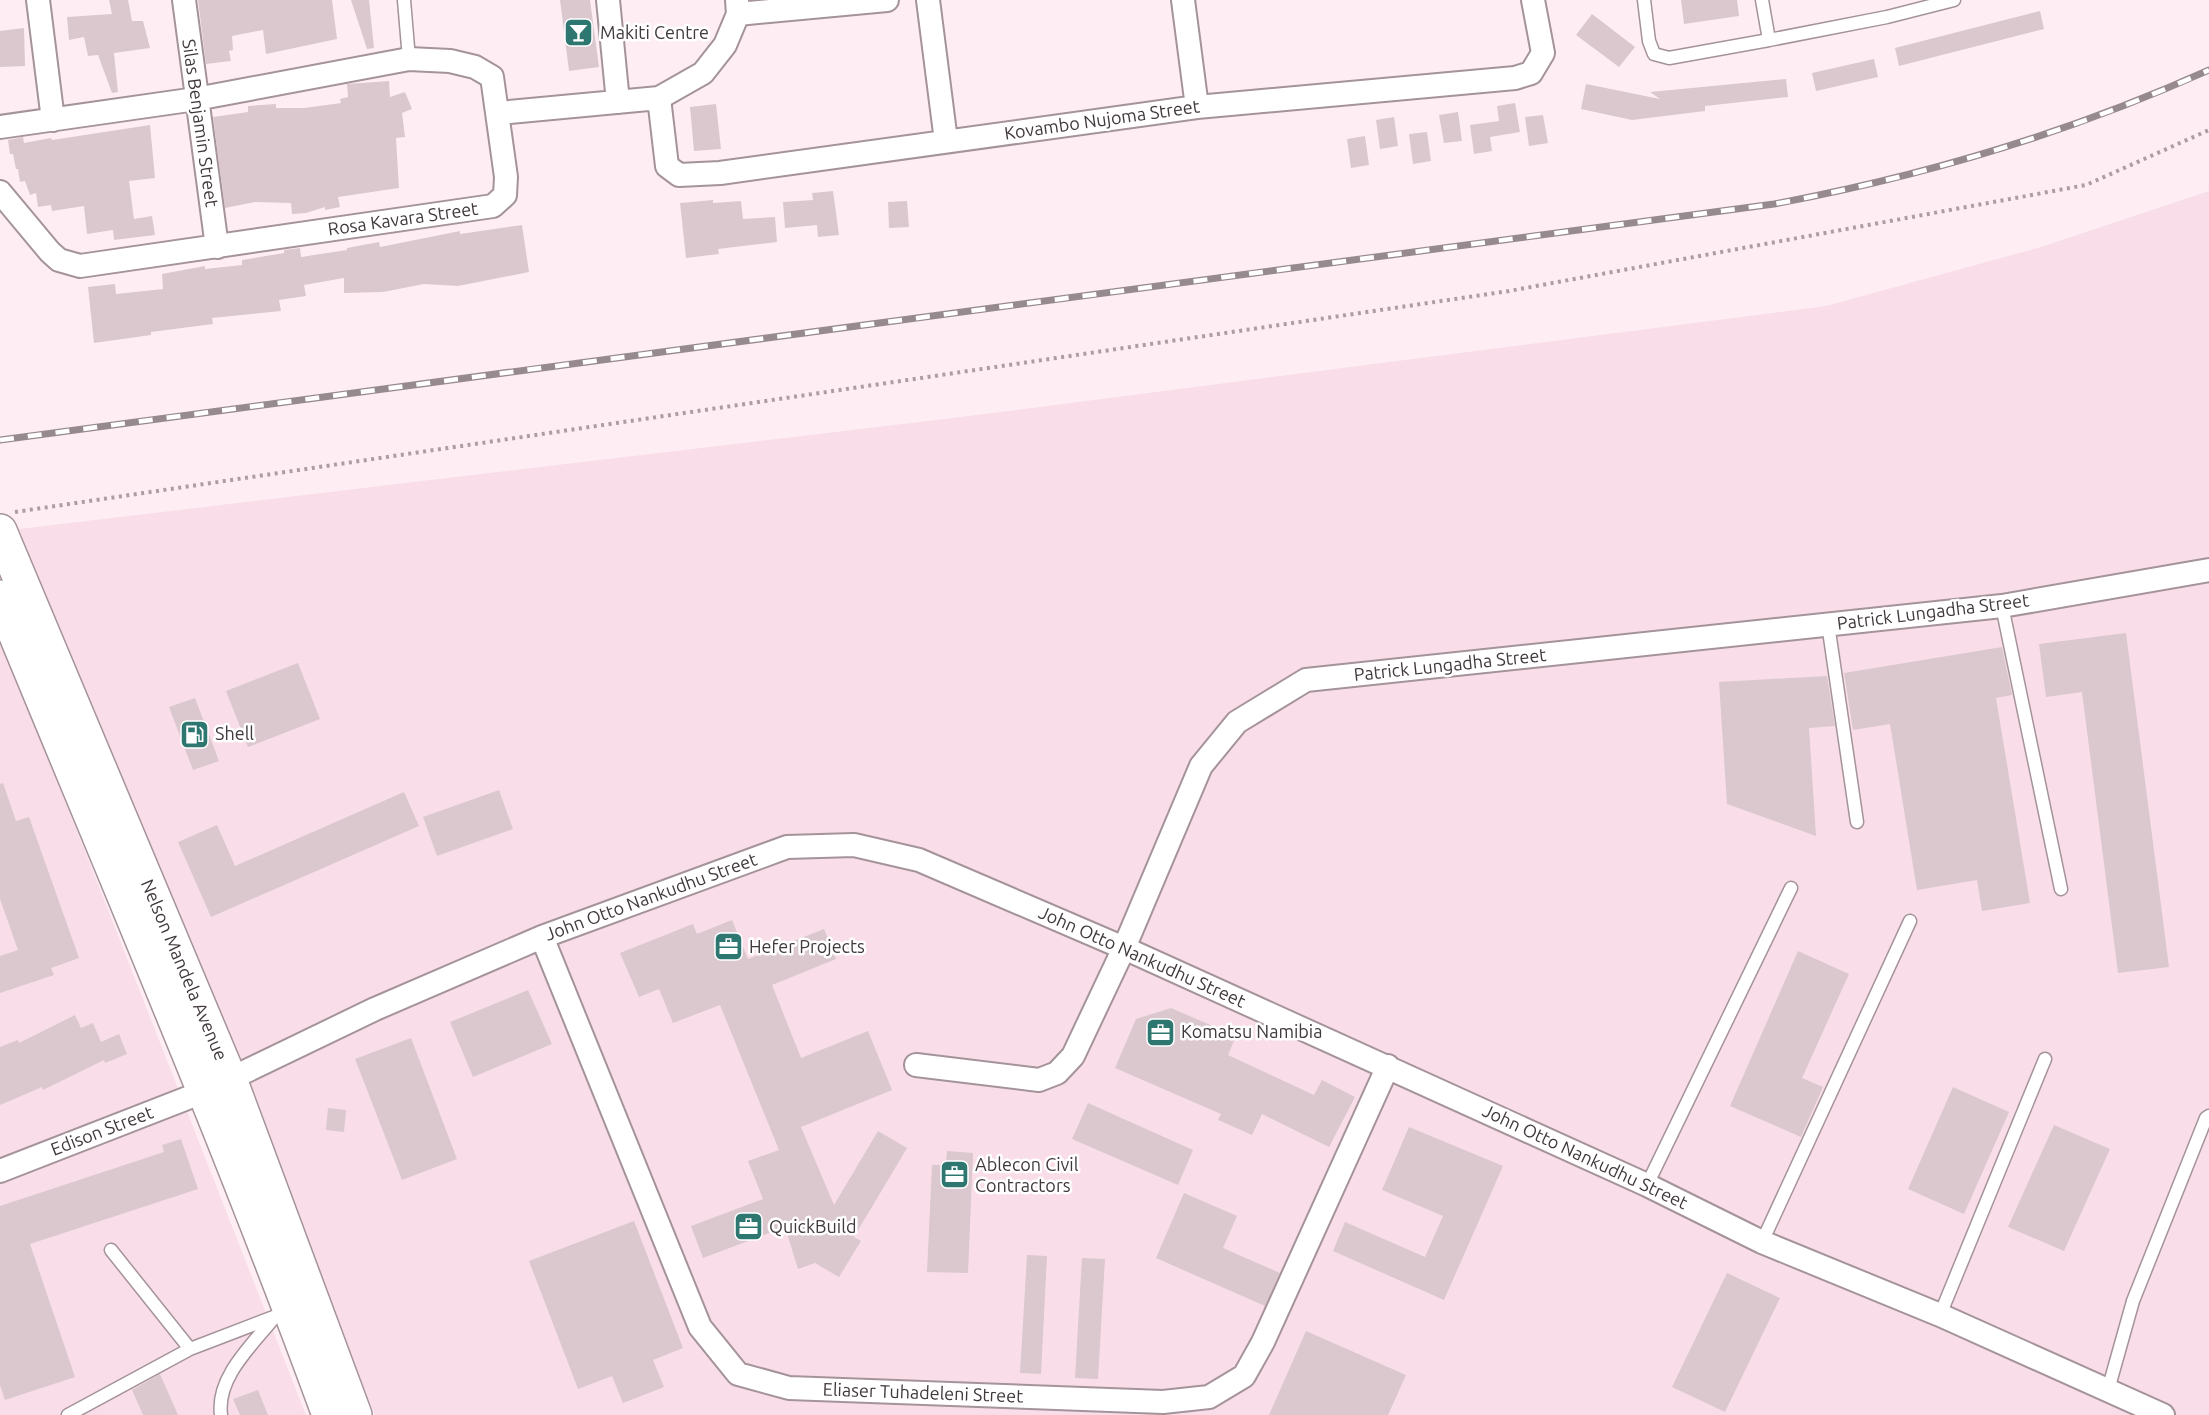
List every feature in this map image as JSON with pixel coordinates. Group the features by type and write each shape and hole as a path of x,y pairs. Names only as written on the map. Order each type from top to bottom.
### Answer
{"main road":[{"name":"Nelson Mandela Avenue","path":"6,522 217,1085 282,1314 328,1415"},
{"name":"Nelson Mandela Avenue","path":"0,597 217,1085 355,1415"}],"street":[{"path":"38,0 53,120"},
{"name":"Silas Benjamin Street","path":"184,0 217,247"},
{"path":"608,0 618,102"},
{"path":"499,113 659,98 703,73 725,45 737,7 886,0"},
{"path":"928,0 946,141"},
{"path":"1183,0 1197,107"},
{"name":"Kovambo Nujoma Street","path":"659,98 667,166 679,175 720,173 1197,107 1515,78 1532,73 1543,53 1533,0"},
{"name":"Rosa Kavara Street","path":"0,127 196,99 409,59 450,61 475,67 492,77 499,113 505,195 493,206 80,266 59,260 50,252 0,192"},
{"name":"Patrick Lungadha Street","path":"916,1065 1039,1080 1057,1073 1073,1056 1124,948 1201,766 1237,722 1306,680 2001,606 2209,570"},
{"name":"John Otto Nankudhu Street","path":"217,1085 375,1009 542,937 787,847 819,844 854,845 919,860 1124,948 1647,1185 1762,1242 1940,1315 2163,1415"},
{"name":"Eliaser Tuhadeleni Street","path":"542,937 700,1327 738,1374 789,1388 1163,1402 1209,1397 1244,1376 1263,1342 1388,1066"},
{"name":"Edison Street","path":"0,1171 217,1085"}],"lane":[{"path":"404,0 409,59"},
{"path":"1644,0 1649,41 1654,54 1669,58 1887,17 1954,0"},
{"path":"1762,0 1769,40"},
{"path":"2001,606 2061,889"},
{"path":"1828,624 1857,822"},
{"path":"1647,1185 1791,888"},
{"path":"1762,1242 1910,921"},
{"path":"1940,1315 2045,1059"},
{"path":"2108,1390 2133,1301 2206,1118 2209,1116"},
{"path":"111,1250 190,1349"},
{"path":"68,1415 190,1349 282,1314"},
{"path":"221,1415 219,1401 228,1377 282,1314"}],"path":[{"path":"6,522 1509,291 2086,185 2209,130"}],"shaded area":[{"path":"2209,191 2209,1415 375,1415 19,529 961,417 1826,306 2041,247"},
{"path":"0,634 306,1415 0,1415"}],"building":[{"path":"109,0 128,0 132,21 143,21 150,48 114,53 118,92 112,93 98,55 88,56 84,37 69,40 67,17 112,14"},
{"path":"198,0 332,0 337,39 266,54 263,30 232,36 233,50 229,51 231,61 206,64"},
{"path":"351,0 369,0 374,48 367,49"},
{"name":"Makiti Centre","path":"560,0 590,0 599,67 569,71"},
{"path":"1681,0 1737,0 1739,16 1684,24"},
{"path":"2040,11 2044,29 1899,66 1895,48"},
{"path":"1592,14 1635,47 1619,67 1576,35"},
{"path":"24,28 25,66 0,67 0,31"},
{"path":"1874,59 1878,77 1816,91 1812,73"},
{"path":"1786,79 1788,97 1705,106 1705,111 1632,120 1581,109 1586,84 1660,99 1650,92"},
{"path":"389,81 390,97 405,92 412,109 402,113 405,137 396,138 399,188 338,197 340,207 325,210 325,207 306,213 292,214 291,203 255,202 225,208 213,117 248,112 248,106 276,104 276,108 304,108 341,103 340,99 348,97 347,84"},
{"path":"1515,103 1520,132 1490,137 1492,151 1474,154 1470,125 1499,121 1497,106"},
{"path":"716,104 721,149 694,151 690,107"},
{"path":"1458,112 1462,141 1444,143 1439,115"},
{"path":"1543,115 1548,143 1529,146 1525,117"},
{"path":"1394,117 1398,146 1380,149 1376,120"},
{"path":"150,125 155,178 129,181 134,219 152,216 155,235 114,240 113,230 87,234 84,206 52,211 51,205 38,207 36,193 30,195 25,181 20,182 13,154 10,154 8,140 23,137 24,143"},
{"path":"1427,132 1431,161 1413,164 1409,134"},
{"path":"1365,136 1369,165 1351,168 1347,139"},
{"path":"833,191 839,235 818,237 817,225 785,228 783,202 813,200 812,193"},
{"path":"713,200 713,203 741,201 743,219 775,217 777,242 718,249 719,254 686,258 680,203"},
{"path":"907,201 909,227 889,228 888,202"},
{"path":"522,225 529,272 458,286 424,284 383,292 344,293 344,278 304,285 306,296 279,300 281,311 212,318 213,324 151,332 151,335 94,343 88,287 115,284 116,294 163,289 162,274 205,266 205,269 242,265 242,260 284,253 284,250 300,248 301,257 347,250 347,248 379,242 380,247 460,231 460,234"},
{"path":"2126,633 2169,967 2118,973 2082,692 2046,697 2039,644"},
{"path":"2002,647 2012,695 1996,698 2030,903 1982,911 1977,880 1917,890 1890,724 1853,730 1844,673"},
{"path":"298,663 320,719 248,747 226,691"},
{"path":"1827,676 1835,726 1809,728 1816,836 1727,804 1719,682"},
{"path":"195,698 219,761 193,770 169,707"},
{"path":"3,783 16,821 29,817 79,958 51,968 54,975 0,993 0,956 18,950 0,899 0,784"},
{"path":"499,790 513,829 437,856 423,817"},
{"path":"404,792 419,826 211,917 178,842 217,825 235,866"},
{"path":"732,920 748,959 824,929 836,959 772,985 801,1058 868,1031 892,1090 801,1127 834,1205 878,1131 907,1148 854,1237 861,1241 839,1277 815,1263 798,1269 785,1227 703,1258 691,1226 763,1199 748,1161 779,1150 720,1005 673,1023 659,989 639,997 620,953 693,924 697,934"},
{"path":"1798,951 1849,974 1802,1078 1823,1087 1801,1137 1730,1106"},
{"path":"528,990 552,1044 473,1077 450,1022"},
{"path":"1171,1008 1236,1036 1228,1055 1314,1095 1322,1080 1355,1097 1329,1147 1262,1114 1252,1135 1218,1120 1221,1114 1115,1068 1136,1019"},
{"path":"75,1015 81,1028 93,1023 101,1042 119,1034 127,1054 105,1063 104,1060 43,1090 42,1087 0,1105 0,1047 18,1040 19,1043"},
{"path":"411,1038 457,1159 402,1180 355,1059"},
{"path":"1953,1087 2009,1112 1964,1214 1908,1189"},
{"path":"1088,1103 1193,1150 1178,1185 1072,1139"},
{"path":"328,1108 346,1110 344,1132 326,1130"},
{"path":"2054,1125 2110,1149 2064,1251 2008,1227"},
{"path":"1409,1127 1503,1166 1444,1300 1333,1251 1345,1222 1425,1257 1443,1216 1382,1190"},
{"path":"181,1139 198,1189 30,1244 75,1377 5,1400 0,1385 0,1206 164,1152 162,1145"},
{"path":"947,1151 973,1153 968,1273 927,1272 932,1165 946,1165"},
{"path":"1184,1193 1237,1216 1223,1248 1280,1273 1265,1306 1156,1258"},
{"path":"634,1221 683,1348 653,1360 664,1387 623,1403 612,1376 578,1389 529,1261"},
{"path":"1027,1255 1047,1256 1041,1374 1020,1373"},
{"path":"1082,1258 1105,1259 1098,1379 1075,1378"},
{"path":"1727,1273 1780,1298 1725,1412 1672,1387"},
{"path":"1306,1331 1406,1375 1388,1415 1269,1415"},
{"path":"160,1374 178,1415 143,1415 132,1390"},
{"path":"258,1390 268,1415 240,1415 233,1399"}],"railway":[{"path":"0,440 1774,204 1886,180 1995,150 2103,114 2209,70"}],"place":[{"name":"Makiti Centre","path":"579,33"},
{"name":"Shell","path":"194,734"},
{"name":"Hefer Projects","path":"728,947"},
{"name":"Komatsu Namibia","path":"1160,1032"},
{"name":"Ablecon Civil Contractors","path":"954,1175"},
{"name":"QuickBuild","path":"748,1227"}]}
